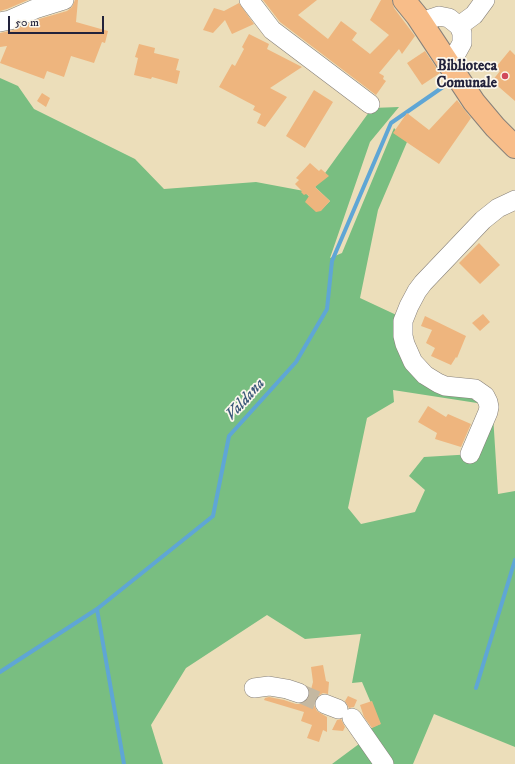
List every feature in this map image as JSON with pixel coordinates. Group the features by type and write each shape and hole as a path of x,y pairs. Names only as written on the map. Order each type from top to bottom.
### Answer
{"main road":[{"path":"404,0 423,24 474,102 495,127 515,147"}],"street":[{"path":"0,22 10,20 31,5 64,0"},
{"path":"249,0 272,30 370,104"},
{"path":"459,26 474,15 485,0"},
{"path":"423,24 430,19 439,16 449,18 459,26 462,33 462,43 457,52 446,59"},
{"path":"470,454 488,412 488,402 480,392 474,389 445,386 425,375 413,362 405,344 403,336 403,321 414,296 423,283 483,220 498,208 515,200"},
{"path":"254,688 269,686 299,693"},
{"path":"339,710 384,764"}],"green space":[{"path":"0,78 18,86 34,109 135,159 164,189 256,182 304,191 321,210 330,201 315,187 372,108 399,107 370,142 330,258 342,253 394,128 407,142 378,210 360,298 405,319 426,374 490,405 393,390 394,402 367,418 348,508 361,524 415,512 425,490 409,476 424,457 474,454 493,415 498,494 515,491 515,747 434,714 413,764 385,764 369,729 380,724 362,682 352,683 361,634 305,639 267,615 186,668 151,725 163,764 0,764"},
{"path":"363,741 375,764 332,764"}],"building":[{"path":"0,0 28,0 0,11"},
{"path":"75,0 78,0 76,22 108,31 105,43 102,42 94,63 71,56 64,77 47,71 44,79 0,63 7,46 0,47 0,33 14,30 39,19 67,11 72,7"},
{"path":"263,0 317,0 298,15 328,39 341,21 357,33 352,40 370,54 389,35 370,20 381,0 392,0 394,8 415,36 402,54 399,49 379,73 384,76 383,79 386,81 376,95 280,22"},
{"path":"239,3 254,24 232,34 225,20 213,33 203,30 214,8 224,11"},
{"path":"249,34 269,44 267,49 302,67 270,88 287,97 265,127 257,123 261,114 253,110 255,106 219,87 232,64 235,66 244,49 242,47"},
{"path":"139,44 155,48 154,53 179,59 176,70 180,71 177,84 152,77 151,79 134,75 138,58 135,57"},
{"name":"Biblioteca Comunale","path":"510,50 515,55 515,101 492,81 500,71 496,67"},
{"path":"425,51 440,73 422,85 407,63"},
{"path":"314,90 333,102 305,148 286,136"},
{"path":"42,93 50,98 46,107 37,101"},
{"path":"457,100 471,118 439,164 393,133 407,113 429,130"},
{"path":"310,163 319,171 321,169 329,176 315,187 330,201 321,211 316,212 305,202 309,196 306,194 304,195 295,184 299,180 296,178"},
{"path":"479,243 500,265 480,284 459,263"},
{"path":"483,314 490,322 480,331 472,323"},
{"path":"425,316 466,336 457,358 456,357 451,365 431,356 435,348 426,343 432,330 421,326"},
{"path":"428,406 446,417 448,414 471,424 461,447 435,439 437,433 418,422"},
{"path":"323,665 326,681 329,682 328,694 323,693 318,696 314,705 317,711 327,717 327,732 323,730 319,742 307,738 312,725 301,721 304,712 264,700 265,698 269,697 296,704 302,704 309,697 313,682 311,667"},
{"path":"348,696 357,700 354,707 349,708 345,701"},
{"path":"372,701 381,724 372,728 364,717 360,705"},
{"path":"341,719 345,727 343,731 332,730 337,720"}],"waterway":[{"name":"Valdana","path":"0,672 97,609 213,516 229,436 296,362 327,309 332,261 391,123 443,87"},
{"path":"476,688 515,560"},
{"path":"97,609 124,764"}],"tunnel":[{"path":"299,693 325,704"}],"place":[{"name":"Biblioteca Comunale","path":"505,76"}]}
